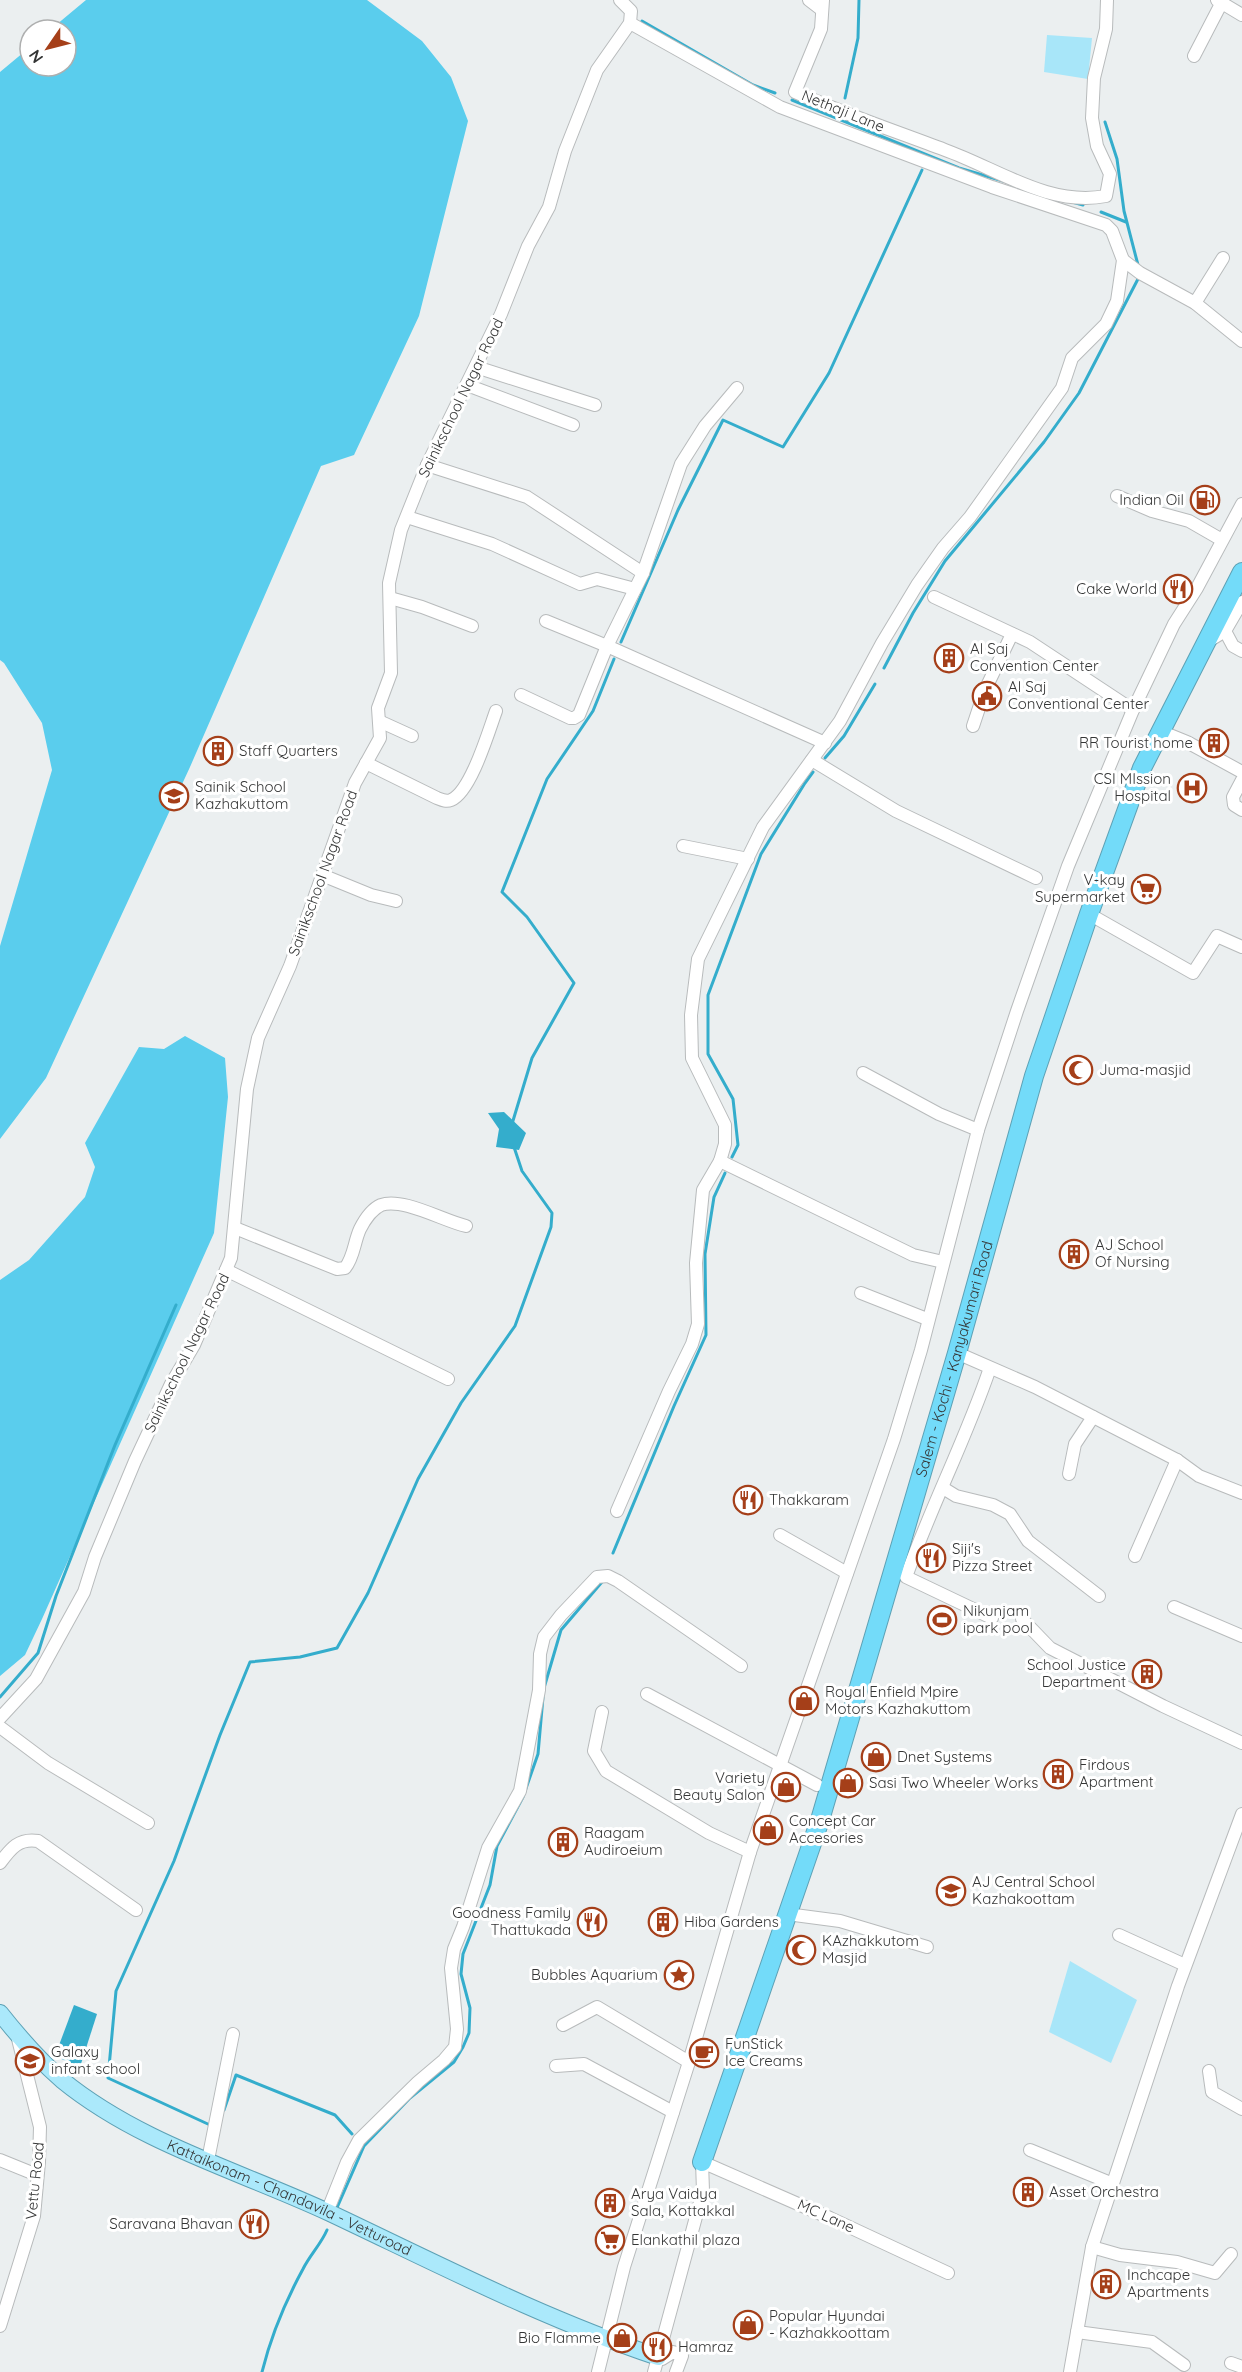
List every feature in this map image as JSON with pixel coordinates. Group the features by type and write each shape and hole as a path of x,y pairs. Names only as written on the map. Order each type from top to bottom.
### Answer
{"highway":[{"name":"Salem - Kochi - Kanyakumari Road","path":"702,2162 820,1820 957,1353 1034,1076 1089,914 1142,768 1242,572"}],"main road":[{"name":"Kattaikonam - Chandavila - Vetturoad","path":"0,2013 17,2035 45,2064 86,2097 125,2122 327,2212 532,2309 658,2363"}],"street":[{"path":"617,1511 692,1344 698,1324 696,1263 703,1190 720,1161 725,1144 725,1125 692,1058 694,989 698,959 763,827 840,722 882,643 917,585 943,548 970,517 1062,388 1072,358 1106,324 1117,301 1123,260 1112,231 1106,225 992,187 780,107 630,23 631,11 620,0"},
{"path":"809,0 822,5"},
{"name":"Nethaji Lane","path":"822,5 821,28 795,92 836,111 948,151 1012,180 1072,199 1090,199 1106,196 1110,174 1097,146 1092,118 1094,78 1106,29 1107,0"},
{"path":"1194,56 1220,1 1242,15"},
{"name":"Sainikschool Nagar Road","path":"0,1718 36,1679 84,1592 95,1557 135,1461 171,1384 194,1345 231,1258 247,1089 258,1038 290,966 355,783 380,738 378,708 391,673 389,583 401,530 427,465 476,367 501,314 528,246 549,207 565,151 597,70 630,23"},
{"path":"1195,303 1223,258"},
{"path":"1123,260 1140,273 1195,303 1242,341"},
{"path":"476,367 595,405"},
{"path":"467,385 573,425"},
{"path":"521,695 574,718 582,709 606,646 643,573 681,464 705,426 737,387"},
{"path":"427,465 527,497 643,573"},
{"path":"1117,496 1189,521 1222,540"},
{"path":"598,2372 624,2267 689,2062 750,1852 894,1439 978,1130 1068,866 1133,710 1174,624 1197,588 1242,504"},
{"path":"407,517 492,544 580,584 597,579 635,590"},
{"path":"934,597 1044,651 1133,710"},
{"path":"390,598 422,607 472,626"},
{"path":"1205,643 1225,631 1242,602"},
{"path":"546,621 825,743"},
{"path":"1225,631 1233,646 1242,651"},
{"path":"973,726 985,690 1012,634"},
{"path":"366,763 444,801 451,800 477,765 496,711"},
{"path":"378,721 411,736"},
{"path":"1160,731 1187,742 1242,772"},
{"path":"812,760 896,811 1036,878"},
{"path":"1242,780 1233,797 1234,805 1242,810"},
{"path":"682,846 748,859"},
{"path":"322,875 371,895 396,901"},
{"path":"1089,914 1193,973 1217,936 1242,946"},
{"path":"863,1073 939,1114 978,1130"},
{"path":"720,1161 913,1255 943,1262"},
{"path":"235,1228 337,1269 345,1268 349,1263 360,1229 370,1213 381,1205 394,1204 411,1208 466,1226"},
{"path":"226,1270 448,1379"},
{"path":"861,1293 927,1319"},
{"path":"957,1353 1035,1387 1177,1460 1199,1476 1242,1493"},
{"path":"990,1368 976,1411 916,1548 906,1577 992,1618"},
{"path":"1069,1474 1076,1444 1093,1417"},
{"path":"1135,1556 1177,1460"},
{"path":"943,1488 956,1496 993,1505 1010,1514 1028,1540 1099,1596"},
{"path":"780,1535 847,1573"},
{"path":"327,2212 347,2162 359,2140 455,2047 458,2029 451,1968 454,1949 488,1848 520,1791 538,1690 540,1654 544,1637 561,1615 597,1577 608,1576 741,1666"},
{"path":"1174,1606 1242,1635"},
{"path":"1022,1619 1050,1648 1163,1706 1242,1743"},
{"path":"647,1694 817,1785"},
{"path":"602,1712 594,1751 606,1771 709,1833 750,1852"},
{"path":"0,1727 48,1763 148,1823"},
{"path":"1070,2372 1092,2247 1185,1965 1242,1814"},
{"path":"0,1863 16,1843 27,1840 38,1841 136,1910"},
{"path":"787,1914 840,1921 927,1947"},
{"path":"1119,1935 1185,1965"},
{"path":"563,2025 597,2007 689,2062"},
{"path":"208,2160 233,2034"},
{"name":"Vettu Road","path":"0,2326 34,2216 40,2127 17,2035"},
{"path":"556,2066 584,2064 673,2112"},
{"path":"1209,2071 1212,2092 1242,2109"},
{"path":"1030,2150 1113,2184"},
{"path":"0,2160 37,2175"},
{"path":"658,2363 703,2191 702,2162"},
{"name":"MC Lane","path":"702,2162 820,2213 948,2273"},
{"path":"1092,2247 1119,2255 1177,2262 1215,2273 1231,2254"},
{"path":"1077,2332 1152,2342 1184,2365"},
{"path":"658,2363 674,2352 682,2356 676,2372"},
{"path":"658,2363 671,2372"}],"shaded area":[{"path":"86,0 367,0 422,41 451,77 468,121 419,316 354,455 321,466 190,767 46,1078 0,1139 0,946 52,770 42,723 0,660 0,72 18,57 18,78 78,78 78,18 64,18"},
{"path":"1047,35 1092,38 1088,79 1044,72"},
{"path":"185,1036 225,1058 228,1097 214,1233 25,1655 0,1676 0,1280 29,1260 85,1197 95,1167 85,1143 139,1047 164,1049"},
{"path":"504,1112 526,1133 519,1150 496,1147 499,1129 488,1113"},
{"path":"1070,1961 1137,2000 1111,2063 1049,2032"},
{"path":"74,2005 97,2014 80,2067 55,2056"}],"waterway":[{"path":"845,98 858,38 859,0"},
{"path":"642,21 753,85 775,93"},
{"path":"792,100 959,168 1003,181"},
{"path":"1105,122 1117,159 1124,211 1138,265"},
{"path":"621,642 678,510 723,420 783,447 829,373 922,170"},
{"path":"1072,202 1083,205"},
{"path":"1101,212 1126,222"},
{"path":"884,668 913,613 945,561 1044,442 1079,393 1139,277"},
{"path":"512,1124 532,1058 574,983 527,917 502,892 547,779 593,711 614,659"},
{"path":"825,758 844,736 875,684"},
{"path":"732,1157 738,1145 733,1099 708,1054 708,995 761,854 813,772"},
{"path":"210,2125 108,2078 116,1991 174,1861 220,1735 250,1662 300,1657 337,1648 368,1593 418,1479 461,1403 515,1326 551,1227 552,1213 522,1171 514,1147"},
{"path":"613,1553 706,1335 705,1254 714,1197 725,1173"},
{"path":"0,1697 38,1653 56,1596 115,1445 176,1305"},
{"path":"544,1688 561,1630 602,1582"},
{"path":"336,2210 364,2146 410,2098 454,2062 469,2033 470,2008 461,1974 463,1954 490,1885 497,1846 523,1797 538,1754 543,1697"},
{"path":"224,2110 236,2075 335,2115 352,2134"},
{"path":"262,2372 274,2332 290,2294 327,2230"}],"place":[{"name":"Indian Oil","path":"1205,500"},
{"name":"Cake World","path":"1178,589"},
{"name":"Al Saj Convention Center","path":"949,658"},
{"name":"Al Saj Conventional Center","path":"987,696"},
{"name":"RR Tourist home","path":"1214,743"},
{"name":"Staff Quarters","path":"218,751"},
{"name":"CSI MIssion Hospital","path":"1192,788"},
{"name":"Sainik School Kazhakuttom","path":"174,796"},
{"name":"V-kay Supermarket","path":"1146,889"},
{"name":"Juma-masjid","path":"1078,1070"},
{"name":"AJ School Of Nursing","path":"1074,1254"},
{"name":"Thakkaram","path":"748,1500"},
{"name":"Siji's Pizza Street","path":"931,1558"},
{"name":"Nikunjam ipark pool","path":"942,1620"},
{"name":"School Justice Department","path":"1147,1674"},
{"name":"Royal Enfield Mpire Motors Kazhakuttom","path":"804,1701"},
{"name":"Dnet Systems","path":"876,1757"},
{"name":"Firdous Apartment","path":"1058,1774"},
{"name":"Sasi Two Wheeler Works","path":"848,1783"},
{"name":"Variety Beauty Salon","path":"786,1787"},
{"name":"Concept Car Accesories","path":"768,1830"},
{"name":"Raagam Audiroeium","path":"563,1842"},
{"name":"AJ Central School Kazhakoottam","path":"951,1891"},
{"name":"Goodness Family Thattukada","path":"592,1922"},
{"name":"Hiba Gardens","path":"663,1922"},
{"name":"KAzhakkutom Masjid","path":"801,1950"},
{"name":"Bubbles Aquarium","path":"679,1975"},
{"name":"FunStick Ice Creams","path":"704,2053"},
{"name":"Galaxy infant school","path":"30,2061"},
{"name":"Asset Orchestra","path":"1028,2192"},
{"name":"Arya Vaidya Sala, Kottakkal","path":"610,2203"},
{"name":"Saravana Bhavan","path":"254,2224"},
{"name":"Elankathil plaza","path":"610,2240"},
{"name":"Inchcape Apartments","path":"1106,2284"},
{"name":"Popular Hyundai - Kazhakkoottam","path":"748,2325"},
{"name":"Bio Flamme","path":"622,2338"},
{"name":"Hamraz","path":"657,2347"}]}
